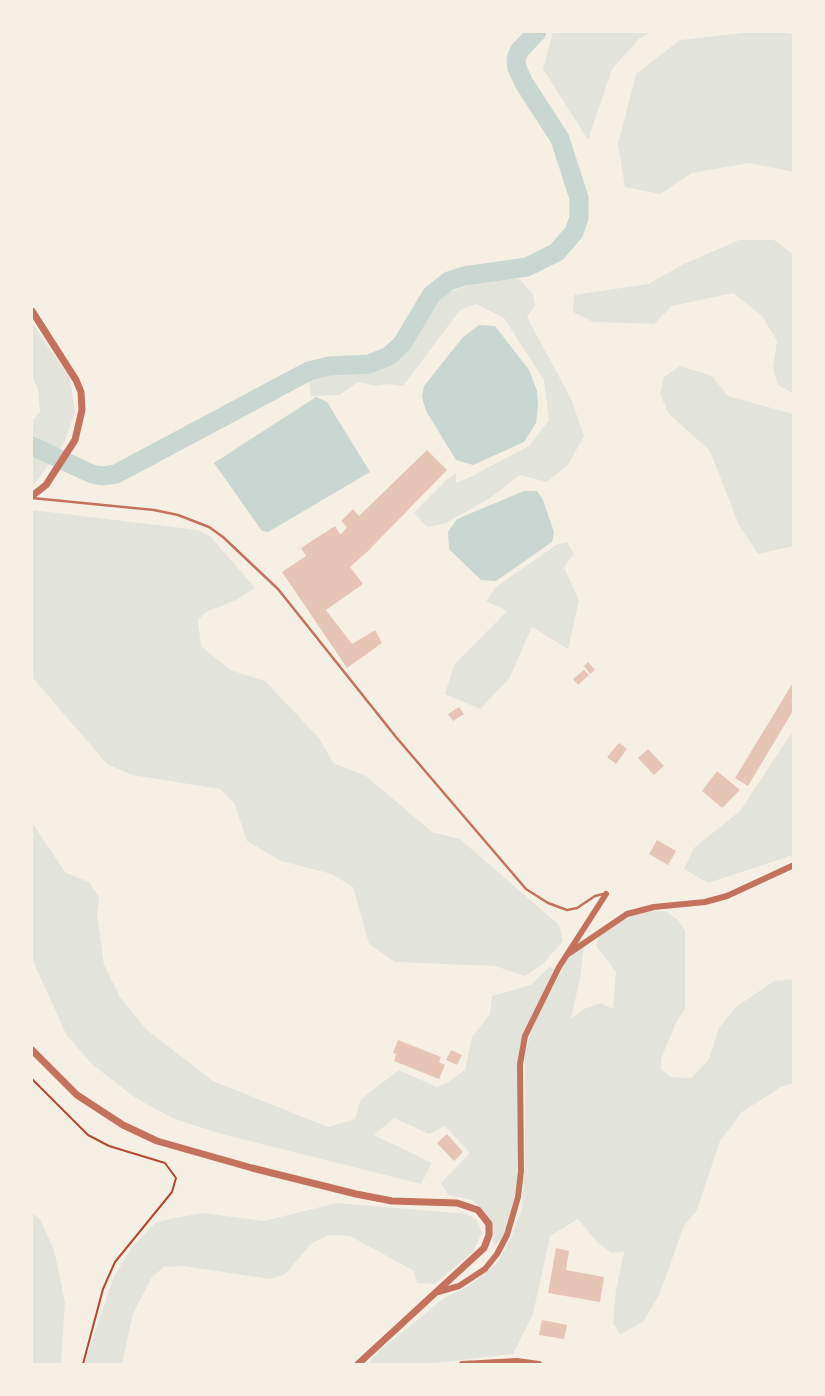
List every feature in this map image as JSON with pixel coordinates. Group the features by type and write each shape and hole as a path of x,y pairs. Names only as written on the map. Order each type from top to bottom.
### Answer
{"street":[{"path":"32,311 69,367 80,389 82,414 75,440 46,485 32,497"},
{"path":"566,955 627,914 727,896 793,865"},
{"path":"438,1292 474,1278 497,1254 507,1235 518,1197 521,1171 521,1052 537,1009 566,955 606,894"},
{"path":"32,1050 77,1095 123,1125 157,1140 252,1168 356,1194 392,1201 457,1203 478,1210 489,1224 486,1244 466,1267 358,1364"},
{"path":"462,1364 503,1361 540,1364"}],"lane":[{"path":"32,497 154,510 191,520 216,532 278,589 396,737 526,889 548,903 567,909 577,908 595,896 606,894"}],"path":[{"path":"32,1079 88,1135 109,1146 165,1163 176,1178 172,1192 115,1262 103,1289 83,1364"}],"shaded area":[{"path":"553,32 652,32 640,38 612,69 588,140 543,69"},
{"path":"752,32 793,34 793,172 749,163 692,173 660,194 625,187 618,144 636,74 680,40"},
{"path":"739,240 774,240 793,254 793,393 778,385 773,368 777,341 762,316 733,293 672,306 654,324 593,322 573,312 574,295 648,284 684,264"},
{"path":"492,277 519,279 533,294 535,305 527,317 571,399 584,436 568,465 547,482 520,475 490,498 444,524 427,527 414,513 447,479 456,473 456,483 529,446 549,420 544,380 504,318 476,304 460,310 403,386 376,386 358,382 339,395 311,396 309,381 327,372 366,369 397,358 433,301"},
{"path":"32,323 70,378 75,412 64,443 32,486 32,421 40,412 38,388 32,378"},
{"path":"479,325 495,326 529,370 537,391 538,406 536,423 524,442 473,465 456,460 426,411 422,397 424,386 463,337"},
{"path":"680,366 712,376 728,396 793,414 793,546 758,554 739,525 710,451 669,414 660,394 664,377"},
{"path":"316,397 327,402 370,472 268,532 262,531 214,463"},
{"path":"524,491 537,491 543,500 554,532 552,542 496,581 481,580 449,549 448,532 457,519"},
{"path":"32,510 198,530 211,537 255,588 236,600 206,612 198,620 201,646 230,670 265,681 319,738 333,763 366,776 432,832 460,839 559,925 563,941 543,964 525,976 495,966 395,962 369,944 353,887 332,874 281,861 247,841 234,803 220,789 132,775 107,764 32,677"},
{"path":"567,542 574,554 564,567 579,601 568,649 532,627 509,679 480,709 445,694 454,665 507,611 486,601 496,587 556,545"},
{"path":"793,731 793,855 708,883 684,869 694,848 740,811"},
{"path":"32,823 66,873 89,882 99,897 97,914 104,965 120,997 147,1030 213,1081 328,1127 355,1119 361,1099 399,1070 437,1087 448,1082 465,1070 472,1037 490,1014 492,996 531,985 549,967 554,969 524,1033 518,1055 517,1186 504,1237 494,1245 486,1213 472,1200 448,1195 441,1183 470,1153 445,1126 429,1134 394,1118 374,1135 432,1163 421,1184 218,1133 172,1118 134,1097 92,1064 67,1036 32,959"},
{"path":"643,911 665,911 678,920 685,931 685,1009 661,1059 661,1069 670,1077 691,1078 708,1061 719,1028 736,1007 774,981 793,979 793,1083 781,1087 742,1112 720,1141 697,1210 684,1226 659,1295 643,1322 620,1334 613,1323 624,1252 612,1253 598,1243 578,1219 550,1236 533,1314 513,1354 426,1364 368,1364 379,1351 444,1298 469,1286 498,1262 511,1238 522,1208 525,1165 525,1054 533,1025 577,941 585,940 571,1019 584,1009 601,1003 613,1009 616,972 596,946 602,929"},
{"path":"337,1203 467,1214 477,1220 482,1233 473,1252 434,1284 417,1283 414,1271 350,1236 328,1235 311,1244 285,1274 270,1279 183,1266 164,1267 152,1277 133,1314 122,1364 84,1364 114,1276 132,1247 154,1224 202,1213 264,1221"},
{"path":"32,1213 40,1219 54,1250 65,1302 61,1364 32,1364"}],"building":[{"path":"427,450 447,470 350,567 363,584 326,610 352,644 375,630 382,643 347,668 282,572 306,556 301,548 335,526 340,534 342,533 347,527 341,521 353,509 359,516"},
{"path":"588,662 595,670 590,674 584,666"},
{"path":"584,670 589,675 578,685 573,679"},
{"path":"794,681 794,709 748,786 735,778"},
{"path":"459,707 464,714 453,721 448,714"},
{"path":"619,743 627,749 616,764 607,757"},
{"path":"648,749 664,766 654,775 638,758"},
{"path":"717,771 740,790 722,808 702,791"},
{"path":"657,840 676,851 668,865 649,854"},
{"path":"398,1040 441,1057 439,1062 445,1065 439,1079 394,1061 396,1054 393,1053"},
{"path":"451,1050 462,1055 457,1065 446,1060"},
{"path":"447,1134 463,1152 454,1161 437,1143"},
{"path":"556,1248 569,1251 566,1270 604,1277 600,1302 548,1293"},
{"path":"542,1320 567,1325 564,1339 539,1335"}],"waterway":[{"path":"32,446 92,474 116,474 309,371 329,366 369,364 389,356 402,344 432,294 449,281 464,276 527,267 557,252 574,232 579,218 579,198 560,139 517,68 519,51 537,32"}]}
